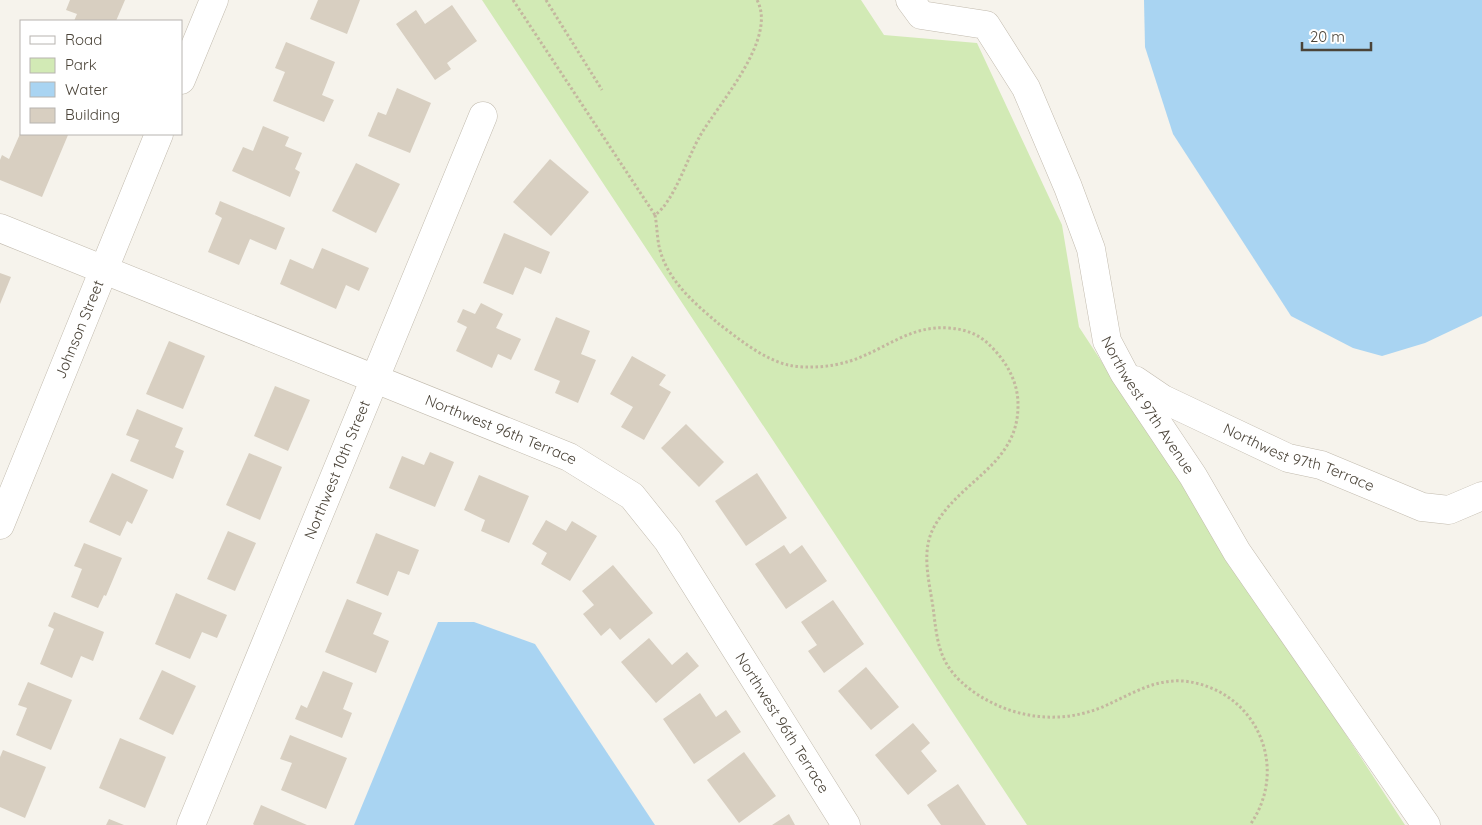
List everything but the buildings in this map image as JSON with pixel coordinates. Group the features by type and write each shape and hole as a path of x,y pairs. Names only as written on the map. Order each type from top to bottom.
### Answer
{"street":[{"path":"182,78 214,0"},
{"name":"Northwest 97th Avenue","path":"910,0 921,15 986,25 1026,88 1068,187 1091,249 1107,341 1124,372 1193,476 1237,552 1426,825"},
{"name":"Northwest 10th Street","path":"191,825 482,116"},
{"name":"Johnson Street","path":"0,525 159,135"},
{"name":"Northwest 96th Terrace","path":"0,228 569,457 632,496 668,541 846,825"},
{"name":"Northwest 97th Terrace","path":"1124,372 1163,399 1288,458 1321,465 1422,506 1450,510 1482,496"}],"path":[{"path":"513,0 655,215 660,248 667,268 681,289 705,312 742,342 786,364 806,367 846,363 863,357 903,335 924,329 938,328 964,330 982,338 998,354 1011,373 1018,394 1018,418 1013,434 1004,452 955,499 943,514 932,531 927,548 927,566 936,638 945,662 970,689 990,702 1029,716 1049,718 1070,717 1103,707 1152,684 1181,681 1211,687 1232,700 1250,718 1262,740 1268,768 1265,793 1260,809 1250,825"},
{"path":"546,0 602,90"},
{"path":"655,215 662,211 684,171 700,136 750,60 757,42 761,20 757,0"}],"green space":[{"path":"482,0 861,0 884,35 977,43 1062,225 1079,327 1405,825 1027,825"}],"water":[{"path":"1144,0 1482,0 1482,316 1425,343 1382,356 1353,348 1291,316 1173,134 1145,47"},
{"path":"438,622 474,622 535,644 655,825 354,825"}]}
